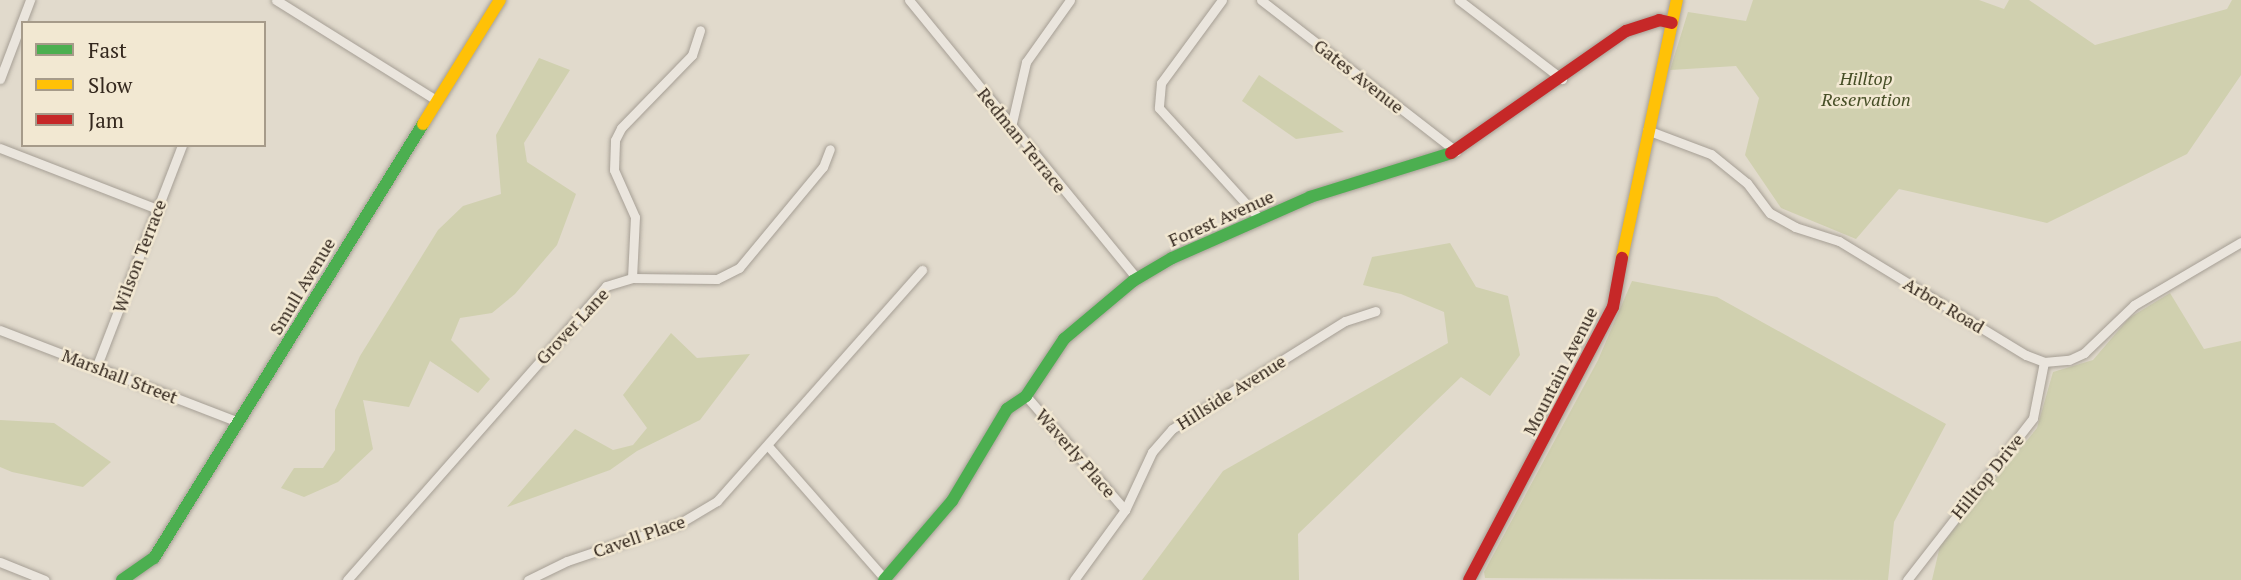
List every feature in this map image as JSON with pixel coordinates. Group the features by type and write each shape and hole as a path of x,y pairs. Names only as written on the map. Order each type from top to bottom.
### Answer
{"street":[{"path":"22,21 30,0"},
{"path":"276,0 436,100"},
{"name":"Smull Avenue","path":"122,580 154,558 500,0"},
{"name":"Redman Terrace","path":"909,0 1010,127 1137,279"},
{"path":"1010,127 1026,62 1070,0"},
{"path":"1222,0 1161,83 1159,108 1261,220"},
{"name":"Gates Avenue","path":"1261,0 1457,151"},
{"path":"1459,0 1562,79"},
{"name":"Mountain Avenue","path":"1469,580 1606,324 1623,268 1647,130 1677,0"},
{"name":"Forest Avenue","path":"884,580 952,501 1007,409 1026,396 1063,339 1137,279 1172,258 1310,197 1457,151 1626,31 1659,20 1672,23"},
{"path":"0,79 21,24"},
{"path":"632,278 635,217 614,170 615,140 621,128 692,55 700,30"},
{"name":"Arbor Road","path":"1647,130 1711,154 1747,183 1770,213 1795,227 1839,241 2026,355 2045,362"},
{"name":"Wilson Terrace","path":"96,368 181,147"},
{"path":"0,148 157,209"},
{"name":"Grover Lane","path":"347,580 607,286 632,278 697,281 717,279 738,268 823,167 830,149"},
{"path":"2045,362 2069,360 2084,354 2134,305 2241,242"},
{"name":"Cavell Place","path":"528,580 567,561 694,516 727,494 922,270"},
{"name":"Hillside Avenue","path":"1074,580 1125,510 1152,452 1172,429 1345,321 1376,311"},
{"name":"Marshall Street","path":"0,330 239,422"},
{"name":"Hilltop Drive","path":"1907,580 2030,424 2039,405 2045,362"},
{"name":"Waverly Place","path":"1026,396 1125,510"},
{"path":"769,447 884,580"},
{"path":"0,562 45,580"}],"green space":[{"name":"Hilltop Reservation","path":"1753,0 1979,0 2004,9 2009,0 2029,0 2095,45 2227,9 2232,0 2241,0 2241,75 2187,154 2047,223 1899,189 1856,239 1781,208 1745,155 1759,98 1736,66 1670,70 1688,12 1746,21"},
{"path":"539,58 570,70 524,143 527,162 576,194 557,245 515,294 492,313 460,318 451,340 490,379 478,393 430,361 409,407 363,400 373,449 338,482 304,497 281,488 294,468 323,468 335,450 335,410 360,356 438,230 463,206 501,194 496,135"},
{"path":"1259,75 1344,132 1296,139 1242,101"},
{"path":"1450,243 1476,287 1508,296 1520,355 1490,396 1461,377 1298,534 1299,580 1142,580 1223,471 1448,343 1444,312 1401,294 1363,285 1372,257"},
{"path":"1632,281 1717,297 1946,424 1894,522 1888,580 1485,578 1484,572 1598,360"},
{"path":"2170,293 2204,349 2241,341 2241,580 1932,580 1940,546 2037,428 2053,372 2093,360 2129,318"},
{"path":"671,333 697,358 750,354 700,420 637,451 610,470 507,507 575,429 613,450 633,445 647,428 623,395"},
{"path":"0,420 54,423 111,462 83,487 12,472 0,467"}],"traffic: fast":[{"path":"122,580 154,558 423,124"},
{"path":"884,580 952,501 1007,409 1026,396 1064,339 1133,281 1172,258 1310,197 1451,153"}],"traffic: slow":[{"path":"423,124 500,0"},
{"path":"1622,258 1677,0"}],"traffic: jam":[{"path":"1451,153 1626,31 1659,20 1672,23"},
{"path":"1469,580 1613,307 1622,258"}]}
